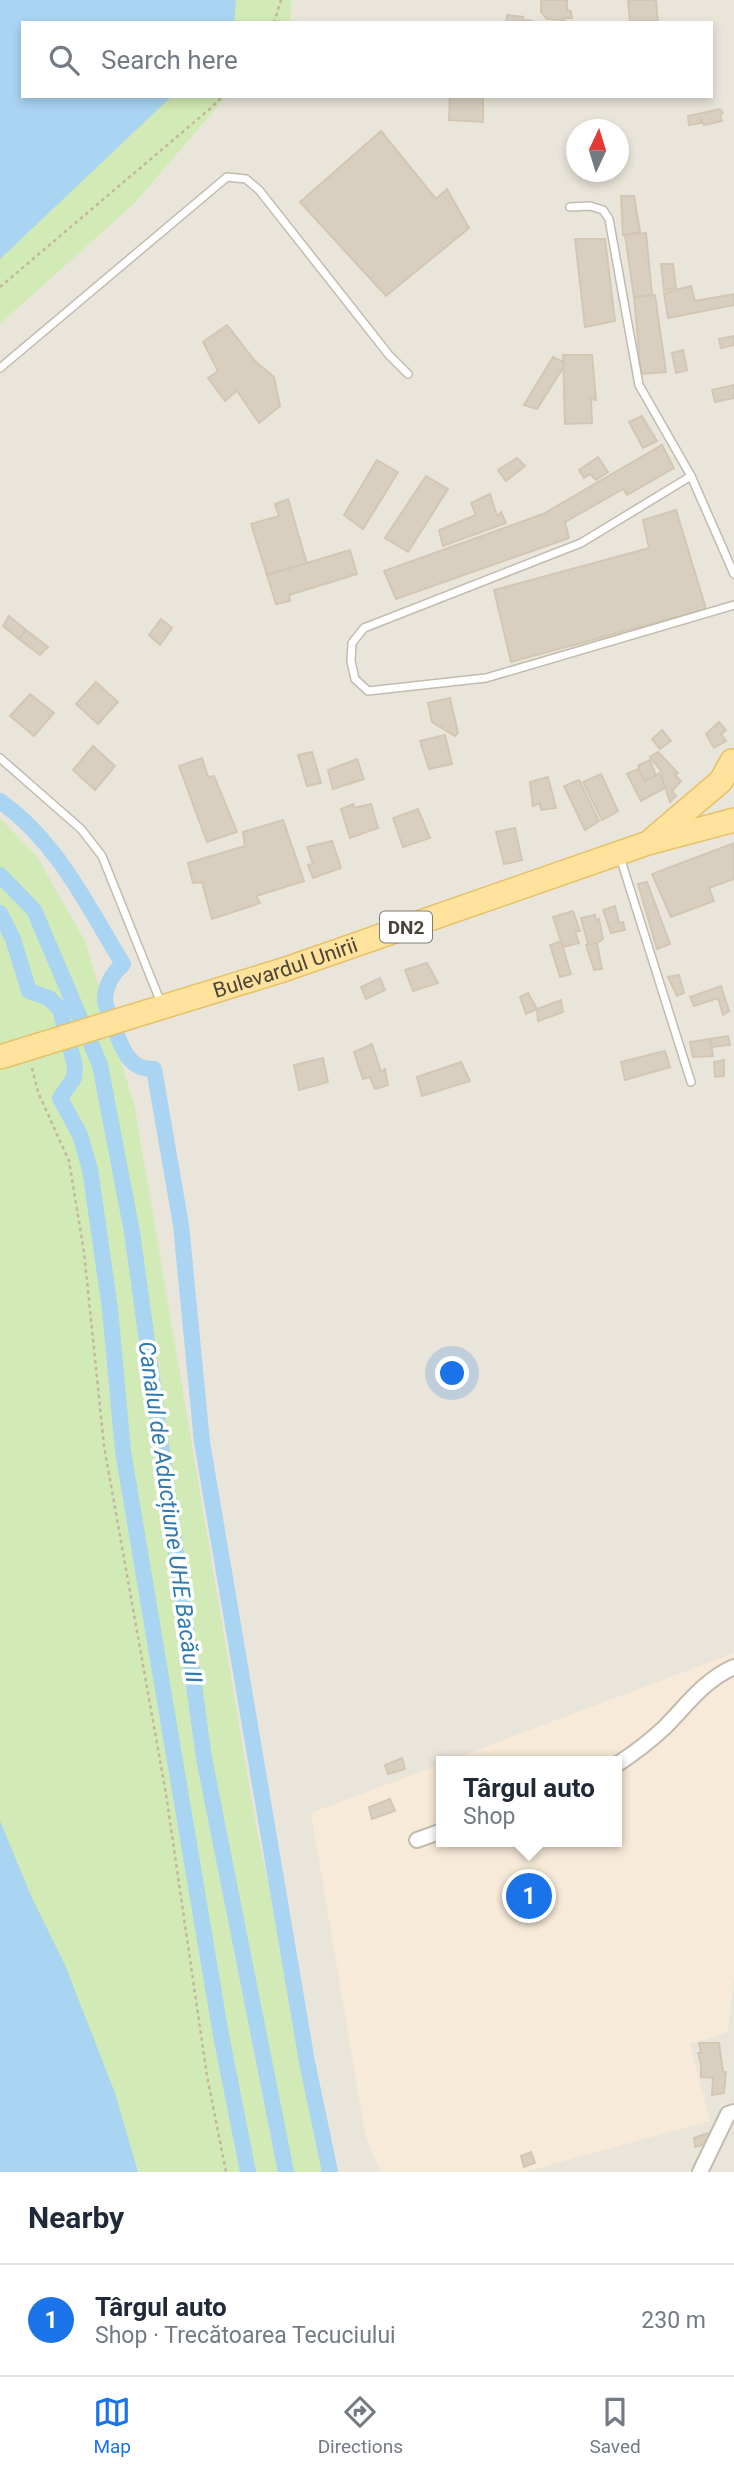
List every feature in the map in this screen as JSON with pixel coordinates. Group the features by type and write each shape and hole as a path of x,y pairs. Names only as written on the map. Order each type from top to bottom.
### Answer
{"main road":[{"name":"Bulevardul Unirii","path":"648,843 721,781 733,763"},
{"name":"Bulevardul Unirii","path":"0,1057 283,970 648,843 734,820"}],"street":[{"path":"622,1761 649,1741 692,1696 719,1673 734,1667"},
{"path":"416,1840 436,1833"},
{"path":"700,2172 722,2124 728,2114 734,2112"}],"lane":[{"path":"0,368 227,177 246,179 259,190 389,355 408,374"},
{"path":"570,207 590,206 603,210 609,219 639,385 691,477 734,573"},
{"path":"691,477 581,543 364,628 352,643 351,661 355,679 368,691 389,691 439,682 486,678 734,605"},
{"path":"0,758 81,829 102,856 162,1007"},
{"path":"619,853 691,1082"}],"path":[{"path":"275,21 281,0"},
{"path":"0,287 221,98"},
{"path":"27,1049 38,1092 69,1161 83,1252 104,1446 166,1794 208,2076 226,2172"}],"shaded area":[{"path":"292,0 734,0 734,2172 332,2172 36,855 0,818 0,324 134,204 225,98 713,98 713,21 290,21"},
{"path":"734,1653 734,1978 728,2032 690,2044 710,2121 524,2172 380,2172 365,2134 311,1813 436,1766 436,1847 622,1847 622,1756 461,1756"}],"green space":[{"path":"0,0 292,0 290,21 21,21 21,98 225,98 134,204 0,324"},
{"path":"0,818 36,855 85,941 135,1108 258,1837 332,2172 0,2172"}],"water":[{"path":"0,0 236,0 234,21 21,21 21,98 170,98 0,259"},
{"path":"0,1821 32,1898 65,1965 115,2093 138,2172 0,2172"}],"building":[{"path":"541,0 567,0 567,10 571,11 572,18 547,19 541,12"},
{"path":"628,0 656,0 658,21 630,21"},
{"path":"507,15 532,21 506,21"},
{"path":"450,98 483,98 483,122 449,120"},
{"path":"720,109 723,113 720,115 722,121 704,125 700,117 701,123 689,125 688,116"},
{"path":"381,131 436,199 447,189 469,228 386,296 300,202"},
{"path":"621,196 634,196 640,232 623,235"},
{"path":"646,233 652,295 634,297 625,235"},
{"path":"575,239 605,239 615,321 585,327"},
{"path":"661,264 673,264 676,288 664,290"},
{"path":"691,286 695,301 734,294 734,305 668,318 664,293"},
{"path":"655,295 666,372 641,374 634,297"},
{"path":"227,325 255,361 274,377 280,406 259,423 237,391 225,401 208,378 218,371 203,342"},
{"path":"734,336 734,345 721,348 719,339"},
{"path":"683,350 687,370 676,373 672,353"},
{"path":"563,355 592,355 596,400 591,399 592,423 565,424"},
{"path":"553,357 564,362 563,368 537,409 524,405"},
{"path":"734,385 734,398 715,402 712,390"},
{"path":"642,416 657,441 643,448 629,422"},
{"path":"662,445 674,468 627,495 623,489 565,522 569,538 396,599 384,571 543,514"},
{"path":"598,457 608,472 596,480 590,474 584,478 579,470"},
{"path":"517,458 525,466 506,481 498,470"},
{"path":"377,460 398,472 363,529 344,515"},
{"path":"426,476 448,489 408,552 385,538"},
{"path":"490,494 497,516 501,512 506,523 443,546 439,530 476,515 471,503"},
{"path":"288,499 307,564 267,575 251,524 279,516 275,504"},
{"path":"676,510 706,609 511,662 494,590 649,548 643,520"},
{"path":"350,550 357,574 289,595 290,601 276,604 267,575"},
{"path":"9,616 26,630 19,639 3,626"},
{"path":"161,619 172,628 160,645 149,635"},
{"path":"26,630 48,647 40,655 19,639"},
{"path":"96,682 118,702 98,724 76,704"},
{"path":"30,694 54,713 34,736 10,716"},
{"path":"450,698 458,733 455,736 432,722 428,703"},
{"path":"719,722 726,730 721,734 726,741 714,748 706,734"},
{"path":"662,730 671,741 660,749 652,739"},
{"path":"445,735 452,764 429,769 420,741"},
{"path":"93,746 115,766 95,790 73,770"},
{"path":"312,752 321,783 307,786 298,755"},
{"path":"658,752 678,773 675,775 681,781 672,791 676,796 670,802 662,778 663,773 650,757"},
{"path":"202,758 208,777 214,776 237,832 207,842 179,766"},
{"path":"357,759 364,779 333,789 328,770"},
{"path":"650,760 656,776 645,781 638,769 639,765"},
{"path":"638,769 645,781 660,773 665,788 641,801 627,774"},
{"path":"601,774 618,811 602,820 583,782"},
{"path":"548,777 556,808 541,810 540,803 533,806 530,782"},
{"path":"579,780 599,821 585,830 564,786"},
{"path":"353,804 354,808 371,804 378,828 350,838 341,809"},
{"path":"418,809 430,838 403,847 393,818"},
{"path":"283,820 304,881 256,896 260,903 212,919 202,882 193,883 188,863 245,846 243,832"},
{"path":"515,828 522,860 504,864 496,832"},
{"path":"332,841 341,868 313,878 308,865 313,864 307,847"},
{"path":"734,843 734,879 709,888 714,901 671,917 652,874"},
{"path":"647,882 670,944 657,949 638,884"},
{"path":"615,906 619,923 623,922 625,930 611,933 603,910"},
{"path":"573,911 580,931 575,932 579,943 563,947 553,917"},
{"path":"595,915 596,921 599,919 603,939 588,944 581,918"},
{"path":"561,941 571,974 560,977 550,945"},
{"path":"597,943 602,969 594,970 586,945"},
{"path":"427,963 438,983 413,991 405,970"},
{"path":"679,975 684,993 677,996 668,977"},
{"path":"380,978 385,990 366,999 361,987"},
{"path":"721,986 729,1011 723,1015 718,998 694,1006 690,997"},
{"path":"528,993 537,1009 526,1014 520,997"},
{"path":"561,1000 563,1012 538,1021 537,1009"},
{"path":"728,1036 730,1045 712,1047 710,1039"},
{"path":"710,1039 713,1056 693,1057 690,1042"},
{"path":"372,1044 381,1072 385,1069 388,1085 375,1089 370,1077 363,1079 354,1052"},
{"path":"665,1051 670,1067 625,1080 621,1062"},
{"path":"323,1058 328,1082 299,1090 294,1065"},
{"path":"724,1060 724,1076 715,1077 714,1062"},
{"path":"461,1062 470,1081 422,1096 417,1077"},
{"path":"402,1758 405,1769 388,1774 385,1765"},
{"path":"390,1799 395,1811 372,1819 369,1807"},
{"path":"699,2043 719,2043 723,2072 726,2072 724,2093 712,2095 713,2078 701,2077"},
{"path":"708,2133 712,2142 695,2147 694,2138"},
{"path":"531,2152 535,2163 524,2167 521,2156"}],"waterway":[{"path":"0,801 20,817 55,855 123,964 108,983 105,998 107,1008 126,1055 137,1065 154,1069 181,1225 202,1442 307,2062 330,2172"},
{"name":"Canalul de Aducțiune UHE Bacău II","path":"0,875 34,910 100,1065 132,1232 204,1758 286,2172"},
{"path":"0,913 13,939 29,991 49,998 60,1009 75,1066 74,1078 60,1098 80,1135 90,1169 110,1309 123,1451 221,2035 248,2172"}],"place":[{"name":"Târgul auto","path":"529,1896"}]}
